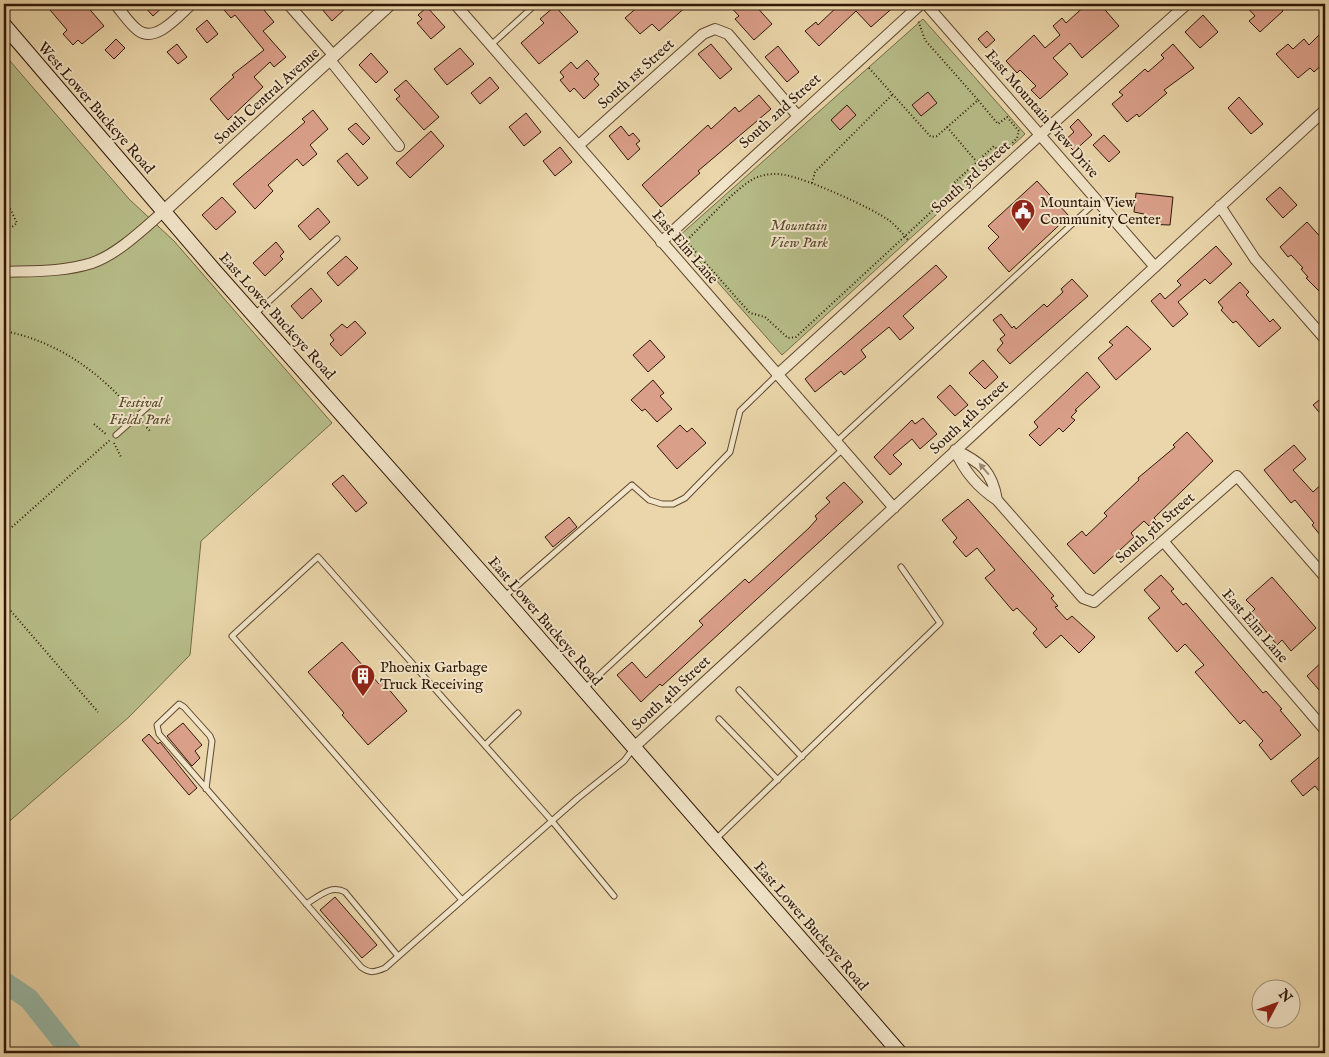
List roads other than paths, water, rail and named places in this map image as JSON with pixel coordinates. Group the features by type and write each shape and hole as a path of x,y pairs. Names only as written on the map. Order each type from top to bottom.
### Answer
{"main road":[{"name":"West Lower Buckeye Road","path":"4,25 164,211"},
{"name":"East Lower Buckeye Road","path":"164,211 900,1053"}],"street":[{"path":"115,4 139,31 150,34 164,28 192,4"},
{"path":"288,4 399,146"},
{"name":"South Central Avenue","path":"164,211 390,4"},
{"name":"East Elm Lane","path":"455,4 894,508"},
{"name":"East Mountain View Drive","path":"926,4 1155,267"},
{"name":"South 3rd Street","path":"777,375 968,200 1187,4"},
{"name":"South 2nd Street","path":"661,242 797,115 918,7"},
{"name":"South 1st Street","path":"579,145 703,34 715,29 728,34 797,115"},
{"name":"South 4th Street","path":"633,748 1325,110"},
{"path":"1220,206 1255,259 1325,339"},
{"path":"4,272 61,269 93,262 118,248 164,211"},
{"path":"955,450 962,466 982,490 996,500"},
{"path":"955,450 974,458 994,480 996,500"},
{"name":"South 5th Street","path":"996,500 1083,598 1094,602 1237,476 1325,577"},
{"name":"East Elm Lane","path":"1163,541 1325,730"}],"lane":[{"path":"491,45 536,4"},
{"path":"583,690 1097,201"},
{"path":"254,315 337,240"},
{"path":"503,597 632,486 649,500 662,504 673,504 685,498 730,452 740,411 777,375"},
{"path":"116,435 152,404"},
{"path":"462,900 232,636 318,557 552,821 614,896"},
{"path":"714,841 940,623 901,567"},
{"path":"739,690 802,757"},
{"path":"206,789 212,742 197,721 179,704 157,725 157,730 206,789 367,972 375,973 385,968 552,821 624,762 633,748"},
{"path":"485,746 518,713"},
{"path":"719,719 778,780"},
{"path":"306,904 331,890 340,889 398,956"}],"waterway":[{"path":"4,982 29,999 72,1053"}],"place":[{"name":"Mountain View Community Center","path":"1023,232"},
{"name":"Phoenix Garbage Truck Receiving","path":"363,697"}],"park label":[{"name":"Mountain View Park","path":"799,234"},
{"name":"Festival Fields Park","path":"140,410"}]}
